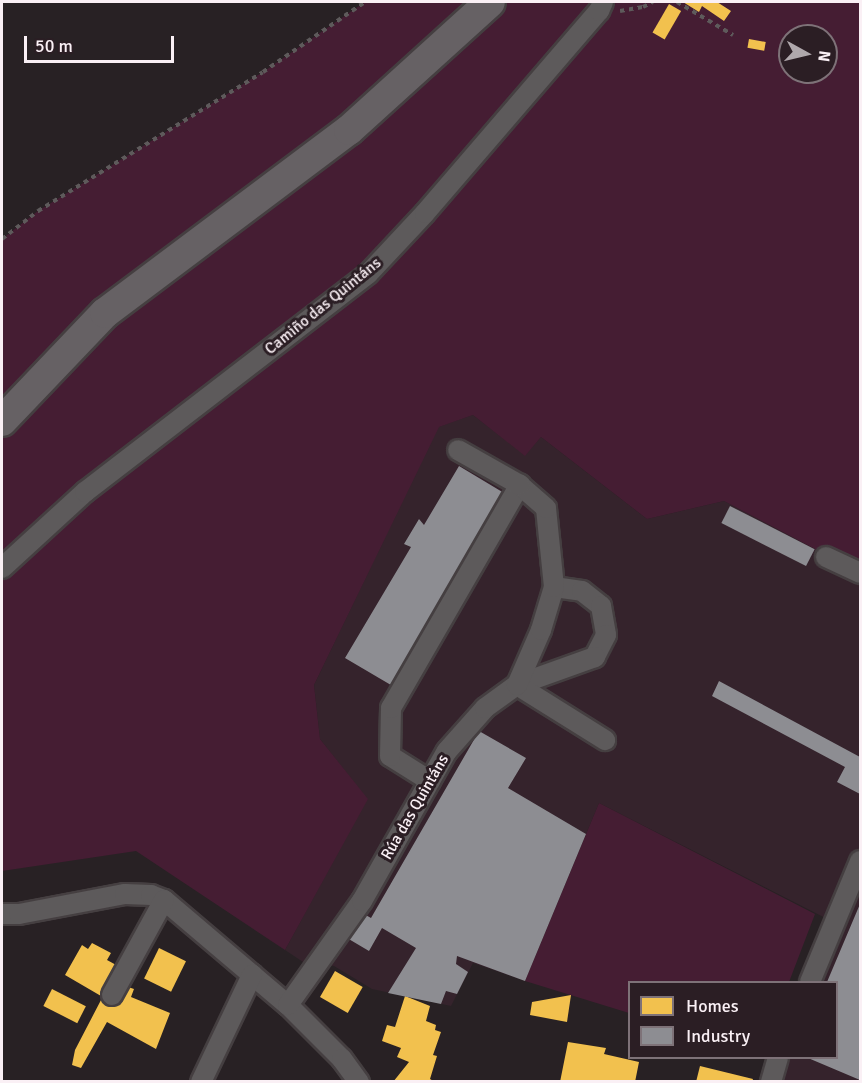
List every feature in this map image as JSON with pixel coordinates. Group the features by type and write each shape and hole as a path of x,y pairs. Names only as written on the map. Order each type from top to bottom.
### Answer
{"highway":[{"path":"2,421 105,313 349,130 490,2"}],"street":[{"name":"Camiño das Quintáns","path":"2,568 85,492 368,274 407,233 601,6"},
{"name":"Rúa das Quintáns","path":"288,1005 362,901 447,751 478,717 517,685 541,630 554,587 546,508 520,485 458,450"},
{"path":"430,781 390,756 391,708 520,485"},
{"path":"826,557 861,573"},
{"path":"517,685 595,657 606,635 601,606 582,591 554,587"},
{"path":"517,685 605,740"},
{"path":"810,981 861,861"},
{"path":"2,914 19,914 125,894 151,895 165,900 288,1005 342,1059 359,1082"},
{"path":"112,995 165,900"},
{"path":"201,1082 252,975"},
{"path":"771,1082 778,1059"}],"path":[{"path":"2,239 38,211 263,72 365,2"},
{"path":"601,6 635,9 653,2"},
{"path":"677,2 733,35"}],"shaded area":[{"path":"365,2 860,2 860,573 724,501 647,519 541,437 525,456 473,415 439,427 314,685 320,739 368,799 285,950 136,851 2,871 2,239 38,211 263,72"},
{"path":"473,415 525,455 541,437 647,519 724,501 860,573 860,1081 780,1081 789,1059 838,1059 838,981 820,981 843,927 599,803 525,981 473,963 451,1006 372,989 334,966 303,962 285,950 367,799 320,739 314,685 438,427"},
{"path":"599,803 815,914 789,981 628,981 628,1013 525,981"}],"building: Homes":[{"path":"683,2 717,2 731,11 724,21 702,6 699,12"},
{"path":"669,4 681,11 665,40 652,33"},
{"path":"749,39 766,42 764,51 747,48"},
{"path":"92,943 111,953 107,960 118,966 101,996 65,975 82,945 88,949"},
{"path":"159,948 186,961 171,992 144,979"},
{"path":"335,971 363,987 348,1013 320,997"},
{"path":"125,986 134,989 131,997 170,1013 156,1049 107,1022 81,1068 72,1065 75,1050 101,1000 115,1006"},
{"path":"52,989 86,1006 77,1023 43,1006"},
{"path":"571,995 567,1022 530,1015 532,1002"},
{"path":"405,996 430,1006 426,1021 436,1025 435,1030 441,1032 433,1055 437,1056 430,1079 435,1082 393,1082 409,1062 397,1057 401,1048 382,1041 387,1025 395,1027"},
{"path":"568,1042 606,1048 604,1054 639,1062 635,1082 560,1082"},
{"path":"700,1066 753,1079 752,1082 696,1082"}],"building: Industry":[{"path":"459,466 509,496 396,688 345,658 411,547 404,544 419,519 424,525"},
{"path":"730,506 815,549 806,566 721,523"},
{"path":"719,681 860,757 860,794 837,782 845,767 712,696"},
{"path":"479,731 526,758 508,788 586,834 525,981 457,956 456,964 468,972 457,994 446,991 441,1004 388,993 416,948 382,928 369,951 347,938 362,913 371,918"},
{"path":"860,904 860,1080 810,1059 838,1059 838,981 827,981"}]}
